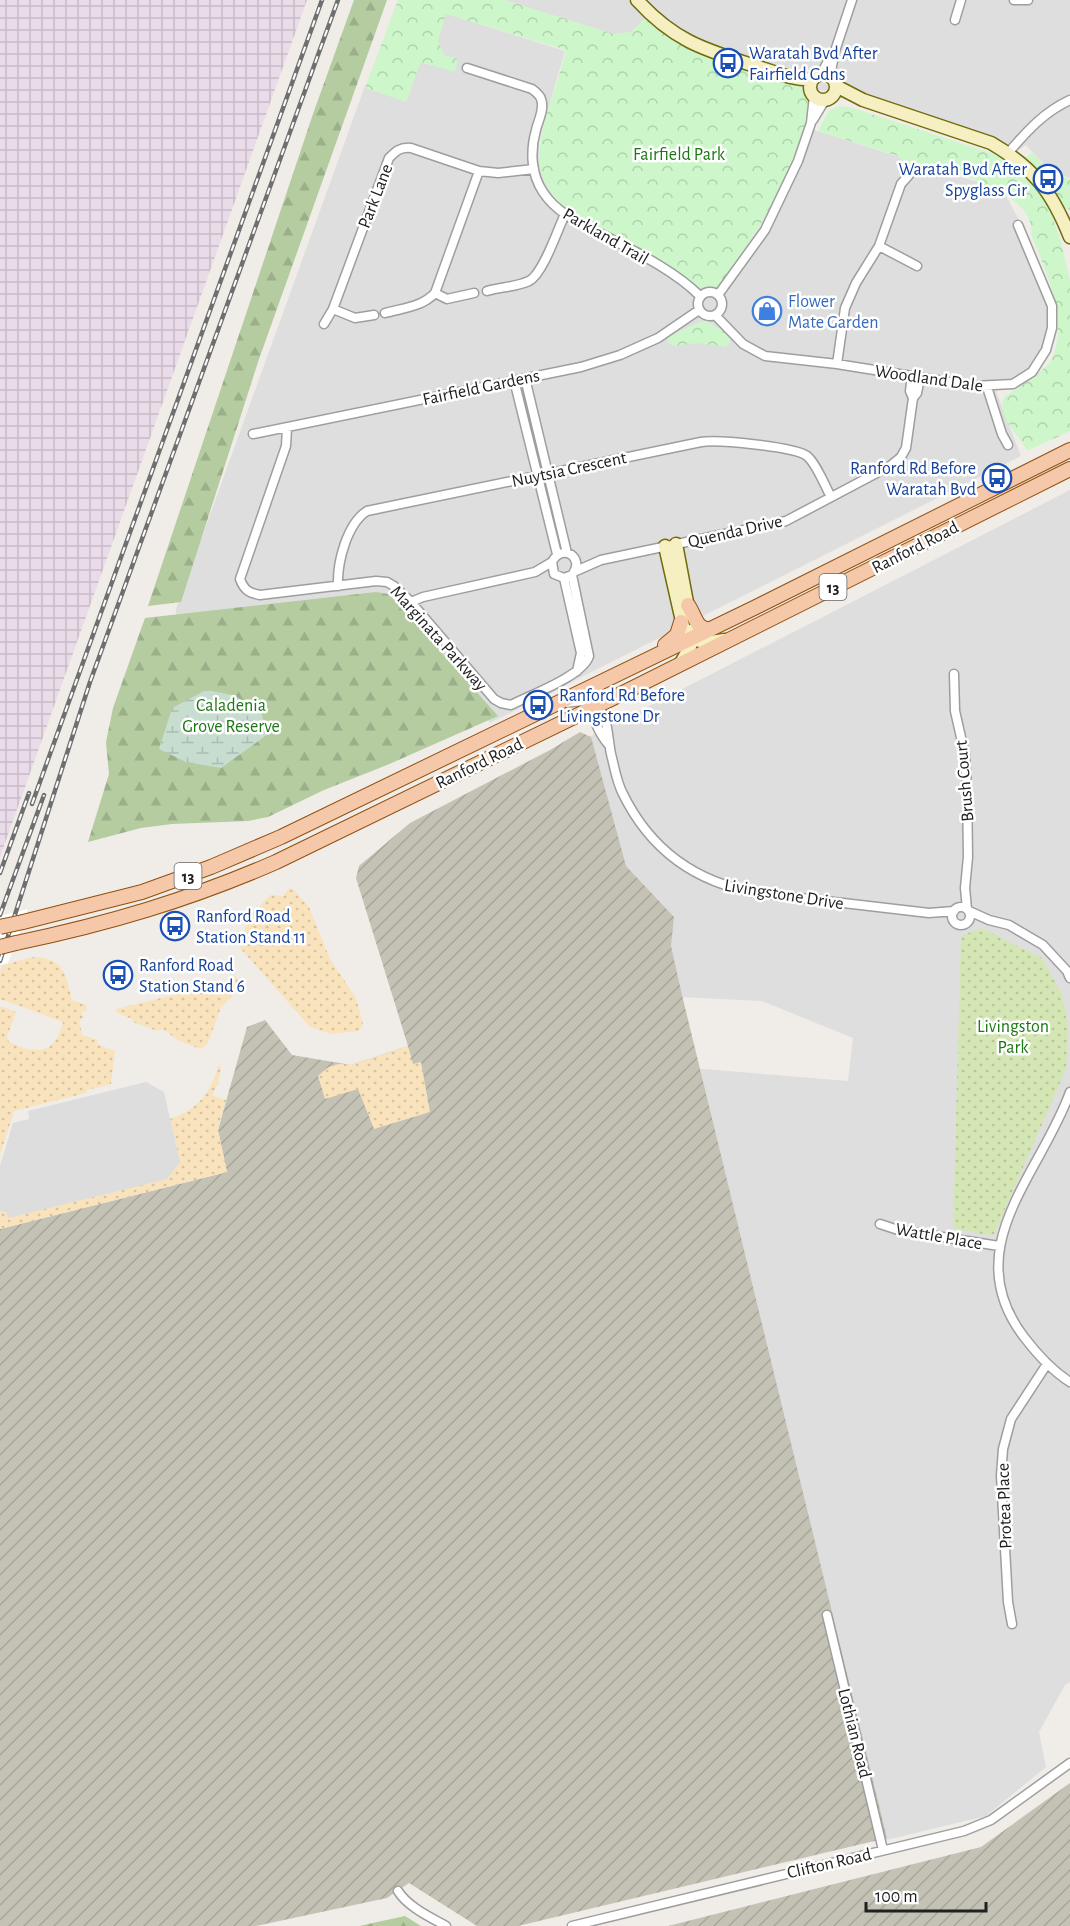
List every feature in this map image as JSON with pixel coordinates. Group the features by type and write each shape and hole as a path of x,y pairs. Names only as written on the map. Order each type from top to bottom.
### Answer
{"main road":[{"name":"Ranford Road","path":"0,927 142,892 221,864 284,836 711,629 1070,450"},
{"name":"Ranford Road","path":"0,947 78,930 147,911 221,886 299,852 572,717 594,709 681,663 1070,469"},
{"path":"688,605 697,624 707,630 711,629"},
{"path":"638,663 673,640 681,622"}],"street":[{"path":"637,0 657,21 688,42 708,51 786,76 825,79 863,100 992,143 1035,174 1056,204 1070,239"},
{"path":"820,97 810,85 825,79 852,0"},
{"path":"955,20 961,0"},
{"path":"1014,0 1028,0"},
{"name":"Parkland Trail","path":"467,68 532,89 539,94 542,109 532,153 534,169 543,192 565,214 680,279 700,296"},
{"path":"786,76 820,97 863,100"},
{"path":"820,97 835,93 825,79"},
{"path":"718,295 765,230 798,161 820,97"},
{"path":"1008,153 1043,116 1054,107 1070,100"},
{"name":"Park Lane","path":"324,324 333,309 389,158 395,151 402,147 411,148 478,171 498,173 534,169"},
{"path":"385,313 420,304 429,300 435,293 478,171"},
{"path":"837,364 845,309 856,283 879,246 901,184 909,175"},
{"path":"487,291 522,284 532,279 541,267 565,214"},
{"name":"Woodland Dale","path":"715,315 743,344 765,356 837,364 987,387 1013,384 1032,372 1046,350 1053,328 1052,306 1018,225"},
{"path":"879,246 917,266"},
{"path":"708,292 718,295 722,303 721,309 715,315 707,316 699,310 697,302 700,296 708,292"},
{"path":"435,293 447,299 474,293"},
{"path":"333,309 354,318 374,315"},
{"name":"Fairfield Gardens","path":"253,434 581,367 620,355 658,338 699,310"},
{"name":"Quenda Drive","path":"571,575 601,560 786,521 890,466 902,457 906,448 913,398 910,391 916,377"},
{"path":"525,378 567,553 575,558"},
{"path":"514,380 538,476 555,558 554,574"},
{"path":"987,387 1002,434 1008,445"},
{"name":"Marginata Parkway","path":"286,428 286,446 240,579 244,588 252,594 260,595 376,581 387,582 411,602 494,699 511,705 577,672 581,653 571,575 577,564 575,558"},
{"name":"Nuytsia Crescent","path":"338,586 339,563 353,526 359,516 367,511 701,442 724,441 800,452 811,460 831,497"},
{"path":"670,545 684,630 692,638 711,642 728,640"},
{"path":"670,545 692,626 690,647 681,663"},
{"path":"535,572 555,558 567,553"},
{"name":"Quenda Drive","path":"575,558 601,560"},
{"path":"411,602 423,597 535,572 571,575"},
{"path":"419,613 431,597"},
{"name":"Brush Court","path":"954,674 955,711 965,755 967,789 968,857 962,909"},
{"path":"553,704 582,701 594,709 598,689 605,679"},
{"name":"Livingstone Drive","path":"594,709 604,714 608,744 621,792 652,839 689,870 713,882 737,890 929,913 958,925 989,920"},
{"name":"Livingstone Drive","path":"594,709 600,735 608,744"},
{"path":"954,922 952,919 962,909 970,918 966,924"},
{"name":"Livingstone Drive","path":"929,913 962,909 989,920 1010,925 1043,945 1067,971 1070,978"},
{"path":"1070,1092 1011,1208 999,1246 1001,1284 1012,1322 1047,1364 1070,1382"},
{"name":"Wattle Place","path":"880,1224 898,1230 999,1246"},
{"name":"Protea Place","path":"1012,1624 1008,1602 1001,1476 1003,1449 1011,1419 1047,1364"},
{"name":"Lothian Road","path":"826,1615 883,1850"},
{"name":"Clifton Road","path":"572,1926 964,1831 991,1820 1070,1763"},
{"path":"398,1891 416,1907 446,1926"}],"shaded area":[{"path":"0,0 307,0 0,857"},
{"path":"504,0 1070,0 1070,178 1051,172 1026,145 1007,158 989,145 689,44 649,17 627,37 606,34"},
{"path":"444,13 565,51 538,143 542,178 557,202 570,214 702,288 717,288 760,230 808,128 1003,190 1028,237 1054,307 1051,342 1025,375 996,391 1021,456 490,723 392,599 384,593 176,618 176,609 365,86 402,100 415,61 440,67 436,41"},
{"path":"1070,490 1070,1682 1065,1685 1039,1732 1046,1767 986,1816 882,1841 691,1068 848,1081 853,1038 762,1001 680,997 621,865 585,739"},
{"path":"580,732 591,737 626,866 674,917 671,946 682,995 887,1838 518,1926 477,1926 409,1883 387,1898 256,1926 0,1926 0,1229 227,1172 218,1130 247,1027 265,1020 292,1055 351,1065 408,1046 356,878 359,866 410,823"},
{"path":"146,1082 164,1092 180,1162 167,1179 8,1218 6,1212 0,1211 0,1166 13,1123 29,1119 28,1111"},
{"path":"1070,1783 1070,1926 668,1926 981,1847"}],"green space":[{"path":"354,0 387,0 258,362 181,602 148,606 314,111"},
{"name":"Fairfield Park","path":"398,0 505,0 614,34 631,32 645,18 685,46 806,89 815,104 783,182 760,226 716,289 700,288 568,211 545,183 539,160 540,145 566,50 446,14 438,41 444,55 458,59 455,72 421,62 406,102 365,88"},
{"path":"840,106 853,108 994,154 1018,169 1035,186 1050,210 1070,280 1070,431 1027,451 1003,412 1004,397 1036,375 1051,361 1058,330 1057,313 1049,280 1031,234 1029,220 1022,208 995,189 963,175 935,166 910,164 898,156 818,131 829,110"},
{"path":"1032,152 1052,174 1070,179 1070,210 1063,207 1049,182 1025,158"},
{"path":"702,321 709,322 728,335 730,343 725,347 698,343 673,346 667,342 669,336"},
{"name":"Caladenia Grove Reserve","path":"376,592 388,594 398,604 498,716 324,790 268,817 248,821 172,824 141,828 88,842 109,774 106,742 113,708 145,618"},
{"path":"206,690 232,695 260,709 268,734 221,768 186,762 159,749 172,708"},
{"name":"Livingston Park","path":"981,928 1042,958 1062,995 1068,1027 1066,1069 994,1234 987,1235 953,1228 961,936"},
{"path":"405,1916 421,1926 359,1926"}],"sand":[{"path":"289,888 294,890 309,907 330,959 356,998 363,1024 359,1031 331,1034 310,1027 240,948 248,918 270,895 283,896"},
{"path":"34,957 52,960 58,964 68,982 72,1000 86,1005 87,1010 82,1012 83,1018 79,1020 82,1035 98,1040 97,1044 115,1051 111,1084 87,1090 86,1093 14,1111 0,1155 0,1006 16,1012 7,1037 9,1042 28,1049 43,1049 49,1046 55,1041 63,1022 0,999 2,965"},
{"path":"234,975 243,986 221,1007 208,1043 201,1049 179,1041 163,1029 157,1031 133,1022 132,1019 116,1012 116,1009 194,990 213,990"},
{"path":"408,1046 413,1064 421,1062 430,1112 374,1129 358,1089 325,1099 318,1076 325,1069 337,1064 351,1065"},
{"path":"218,1066 221,1067 218,1084 212,1095 226,1100 218,1130 227,1172 0,1229 0,1211 6,1212 7,1217 180,1162 170,1119 188,1111 201,1099 207,1092"}],"pier":[{"path":"28,909 8,963 0,965 0,916"}],"railway":[{"path":"32,804 322,0"},
{"path":"0,961 90,682 338,0"},
{"path":"0,873 29,793"},
{"path":"0,915 44,795"}],"place":[{"name":"Waratah Bvd After Fairfield Gdns","path":"728,63"},
{"name":"Waratah Bvd After Spyglass Cir","path":"1048,179"},
{"name":"Flower Mate Garden","path":"767,311"},
{"name":"Ranford Rd Before Waratah Bvd","path":"997,478"},
{"name":"Ranford Rd Before Livingstone Dr","path":"538,705"},
{"name":"Ranford Road Station Stand 11","path":"175,926"},
{"name":"Ranford Road Station Stand 6","path":"118,975"}]}
